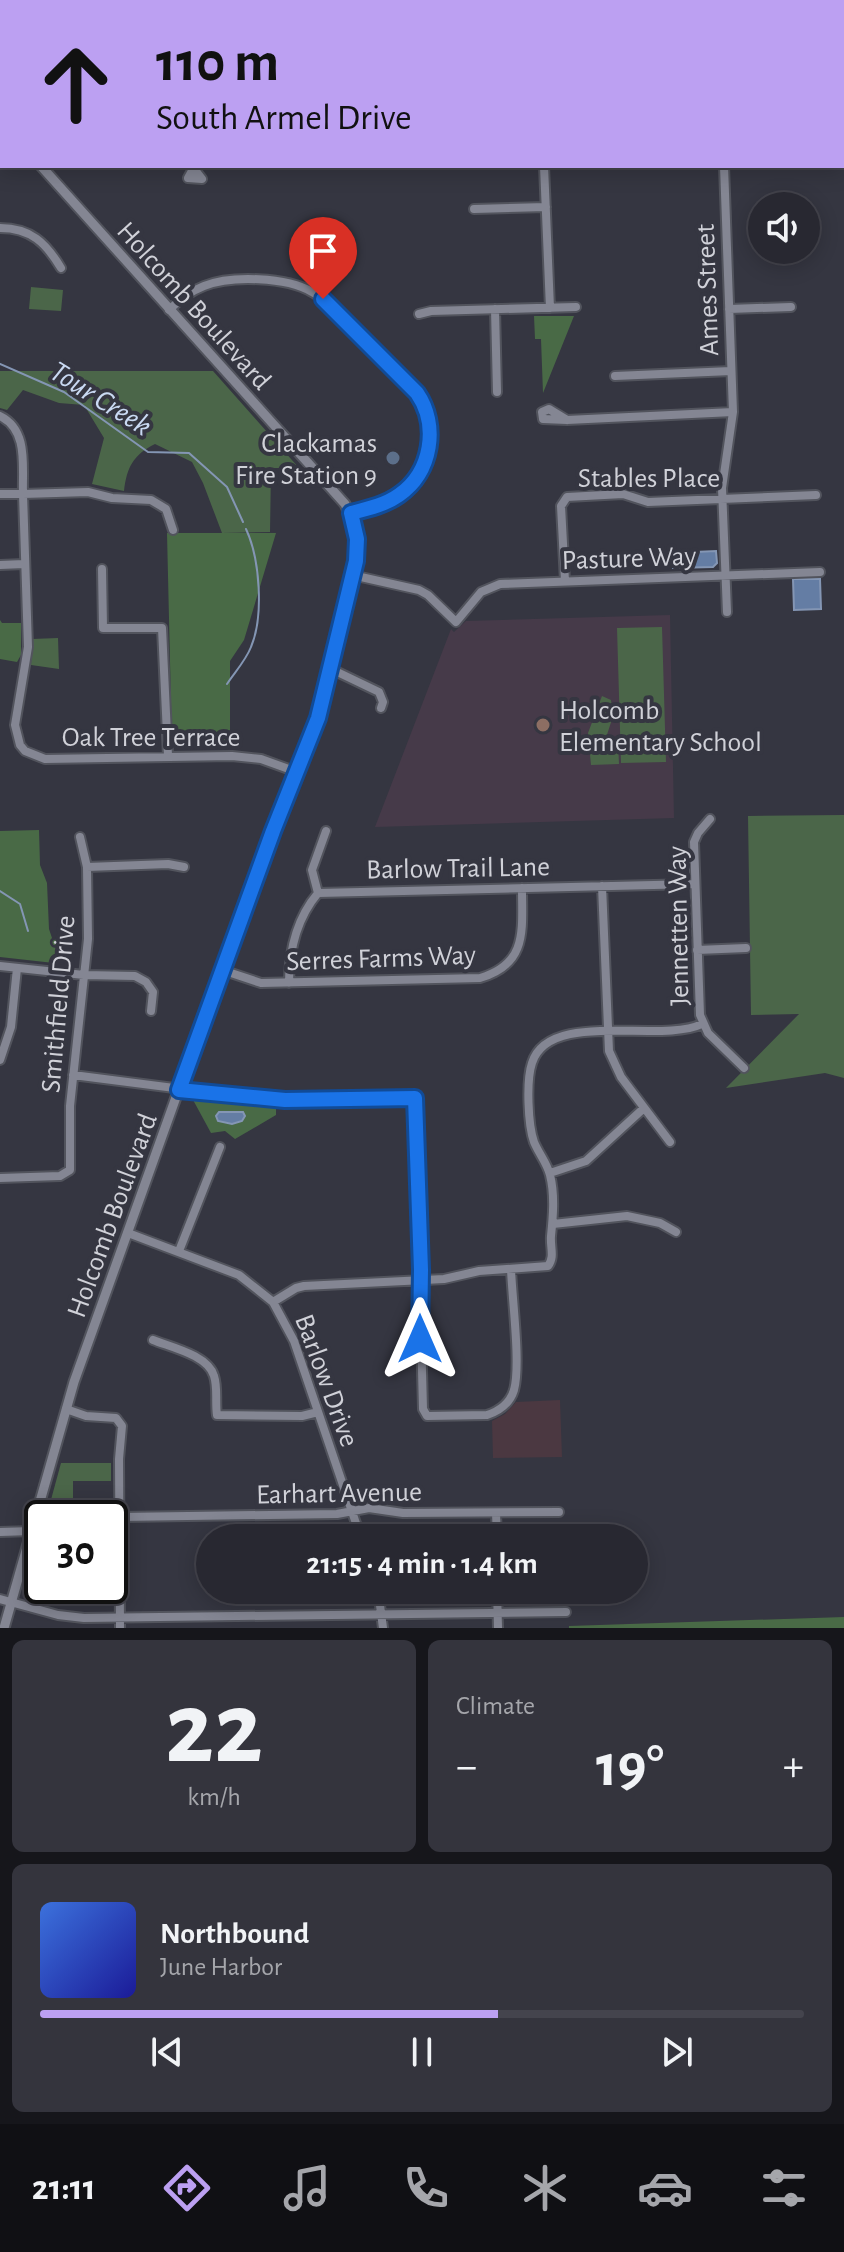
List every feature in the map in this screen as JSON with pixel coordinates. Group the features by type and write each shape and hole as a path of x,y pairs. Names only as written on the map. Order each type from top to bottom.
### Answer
{"street":[{"name":"Holcomb Boulevard","path":"41,1500 66,1409 128,1233 222,970 318,718 352,575 357,539 351,513 43,168"},
{"path":"544,168 550,308"},
{"name":"Ames Street","path":"724,168 733,412 722,498 727,612"},
{"path":"474,209 546,207"},
{"path":"0,228 21,229 35,236 61,268"},
{"path":"169,310 200,287 218,282 272,281 301,286 323,299 405,379 422,400 429,421 430,442 424,462 412,483 396,497 351,513"},
{"path":"419,314 431,311 576,307"},
{"path":"729,309 791,307"},
{"path":"495,309 497,392"},
{"path":"615,376 731,371"},
{"path":"567,420 733,412"},
{"name":"Oak Tree Terrace","path":"0,416 11,422 21,441 27,658 15,725 20,745 32,755 45,759 248,757 297,772"},
{"path":"0,494 88,492 112,498 151,500 166,509 173,530"},
{"name":"Stables Place","path":"565,581 561,506 567,497 623,494 648,502 816,495"},
{"path":"0,565 24,564"},
{"path":"102,569 103,628 162,628 168,756"},
{"name":"Pasture Way","path":"352,575 419,590 438,603 456,622 481,592 500,584 820,572"},
{"path":"331,669 379,692 383,702 381,708"},
{"name":"Jennetten Way","path":"710,819 694,842 699,1004 702,1024 708,1033 744,1068"},
{"path":"289,983 292,946 306,909 318,893 312,870 326,831"},
{"name":"Smithfield Drive","path":"0,1178 67,1174 71,1164 70,1106 88,939 87,867 80,837"},
{"path":"87,867 168,864 184,867"},
{"name":"Barlow Trail Lane","path":"318,893 695,884"},
{"path":"602,886 607,1032 614,1065 670,1142"},
{"name":"Serres Farms Way","path":"222,970 261,983 480,978 498,973 510,963 521,938 522,888"},
{"path":"697,950 746,948"},
{"path":"0,966 140,978 153,992 151,1011"},
{"path":"0,1060 3,1042 11,1027 17,968"},
{"path":"273,1302 304,1286 444,1279 479,1271 544,1267 551,1263 553,1224 550,1173 531,1130 531,1064 544,1044 560,1036 682,1030 702,1024"},
{"path":"73,1075 179,1090 285,1100 415,1098 423,1409 427,1416 487,1415 509,1400 515,1376 511,1269"},
{"path":"550,1173 586,1161 644,1108"},
{"path":"179,1251 220,1147"},
{"path":"553,1224 627,1216 660,1223 676,1232"},
{"name":"Barlow Drive","path":"128,1233 239,1275 273,1302 294,1341 356,1524"},
{"path":"153,1340 198,1359 211,1369 215,1381 217,1415 302,1416 318,1412"},
{"path":"66,1409 86,1416 111,1417 121,1422 120,1500"},
{"name":"Earhart Avenue","path":"128,1517 337,1514 369,1508 394,1513 559,1512"},
{"path":"496,1513 496,1524"},
{"path":"0,1532 24,1531"},
{"name":"Holcomb Boulevard","path":"4,1628 24,1558"},
{"path":"0,1599 75,1617 566,1612"},
{"path":"120,1604 120,1628"},
{"path":"380,1604 383,1628"},
{"path":"497,1604 498,1628"}],"shaded area":[{"name":"Holcomb Elementary School","path":"670,615 674,818 375,827 451,629 454,632 466,621"},
{"path":"560,1400 562,1457 493,1458 492,1421 505,1414 516,1402"}],"green space":[{"path":"31,287 63,290 61,311 29,309"},
{"path":"534,316 574,316 543,393 541,339 535,339"},
{"path":"0,371 213,371 299,468 271,468 270,532 222,533 192,462 155,444 132,463 124,491 92,484 104,438 84,405 59,403 23,390 7,410 0,408"},
{"path":"167,533 276,533 244,640 230,661 230,745 172,747"},
{"path":"0,620 2,623 21,623 21,655 17,662 0,659"},
{"path":"662,627 666,762 621,763 617,628"},
{"path":"58,638 59,669 31,665 32,639"},
{"path":"602,696 611,700 613,716 605,741 618,742 619,764 591,765 588,733"},
{"path":"844,815 844,1078 825,1073 726,1088 799,1014 751,1015 748,816"},
{"path":"39,830 40,865 47,883 49,929 52,938 57,938 54,963 0,957 0,831"},
{"path":"192,1098 276,1107 276,1115 235,1139 225,1131 211,1133"},
{"path":"61,1463 111,1463 111,1481 73,1481 73,1500 51,1500"},
{"path":"844,1617 844,1628 569,1628 569,1626"}],"water":[{"path":"716,551 717,563 713,567 673,568 673,553"},
{"path":"793,579 820,579 821,609 794,610"},
{"path":"219,1112 243,1112 245,1116 242,1121 232,1124 218,1121 216,1116"}],"waterway":[{"name":"Tour Creek","path":"0,364 64,392 148,452 189,453 227,487 243,522"},
{"name":"Tour Creek","path":"227,684 249,652 258,620 257,571 246,529"},
{"path":"0,891 20,904 28,931"}],"place":[{"name":"Clackamas Fire Station 9","path":"393,458"},
{"name":"Holcomb Elementary School","path":"543,725"}],"route":[{"path":"323,299 417,393 426,409 430,442 419,473 403,492 385,503 351,513 357,539 356,561 318,718 273,831 179,1090 268,1100 415,1098 421,1270 420,1339"}]}
